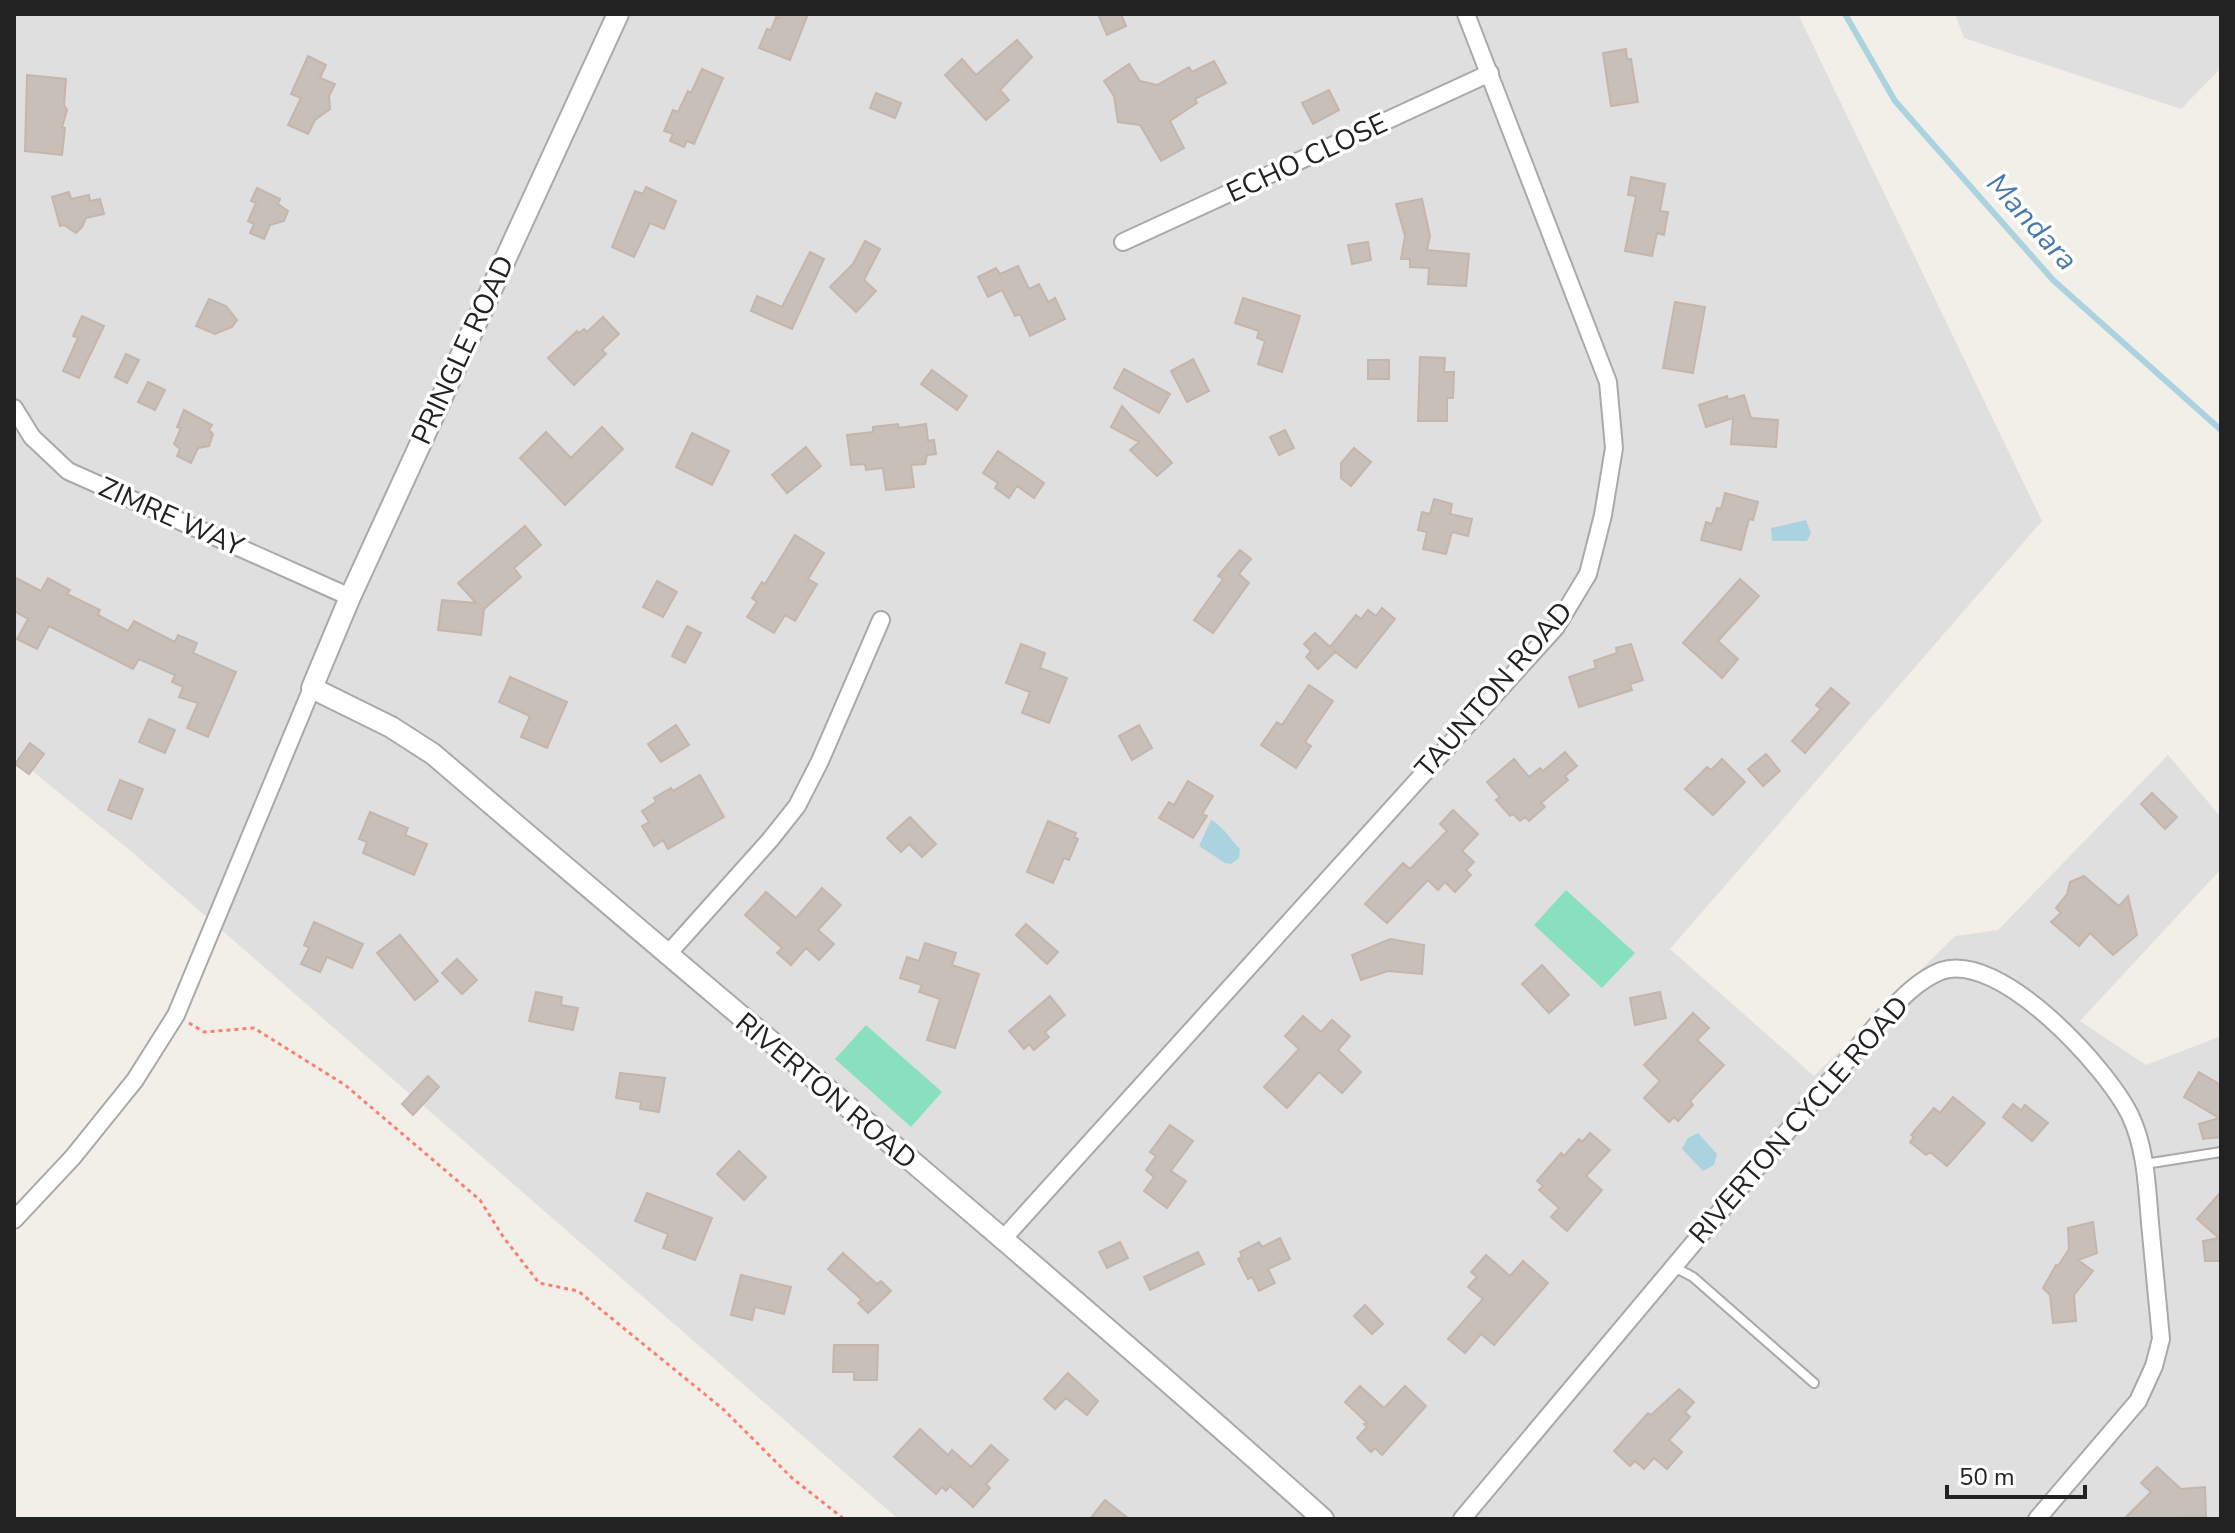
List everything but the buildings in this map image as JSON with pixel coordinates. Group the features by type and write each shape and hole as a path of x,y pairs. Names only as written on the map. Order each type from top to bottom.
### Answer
{"street":[{"name":"PRINGLE ROAD","path":"312,688 350,597 618,14"},
{"name":"TAUNTON ROAD","path":"1002,1240 1556,627 1588,574 1603,515 1614,448 1608,382 1466,14"},
{"name":"ECHO CLOSE","path":"1123,242 1490,73"},
{"name":"ZIMRE WAY","path":"14,408 32,437 68,471 350,597"},
{"path":"667,955 797,806 820,761 881,620"},
{"name":"RIVERTON ROAD","path":"312,688 391,727 433,754 1116,1335 1323,1519"},
{"path":"14,1220 73,1157 135,1080 176,1015 312,688"},
{"name":"RIVERTON CYCLE ROAD","path":"1462,1519 1880,1021 1916,986 1944,970 1978,970 2010,987 2076,1042 2131,1116 2145,1164 2161,1339 2154,1366 2138,1401 2037,1519"}],"lane":[{"path":"2145,1164 2221,1152"},
{"path":"1673,1266 1693,1277 1814,1383"}],"path":[{"path":"176,1015 204,1032 254,1028 345,1085 480,1200 504,1238 539,1283 578,1291 723,1409 792,1478 844,1519"}],"shaded area":[{"path":"14,14 1798,14 2042,521 1670,949 1814,1076 1955,936 1998,930 2168,755 2221,817 2221,869 2080,1021 2146,1065 2221,1036 2221,1519 898,1519 133,853 14,756"},
{"path":"1955,14 2221,14 2221,68 2181,109 1964,38"}],"green space":[{"path":"1566,890 1635,953 1602,988 1534,925"},
{"path":"866,1025 942,1092 911,1127 835,1059"}],"water":[{"path":"1806,520 1811,533 1807,541 1772,541 1771,528"},
{"path":"1211,820 1240,849 1239,858 1231,864 1199,846"},
{"path":"1698,1133 1717,1154 1714,1165 1703,1171 1682,1149 1688,1138"}],"waterway":[{"name":"Mandara","path":"1845,14 1895,101 2053,280 2221,430"}]}
